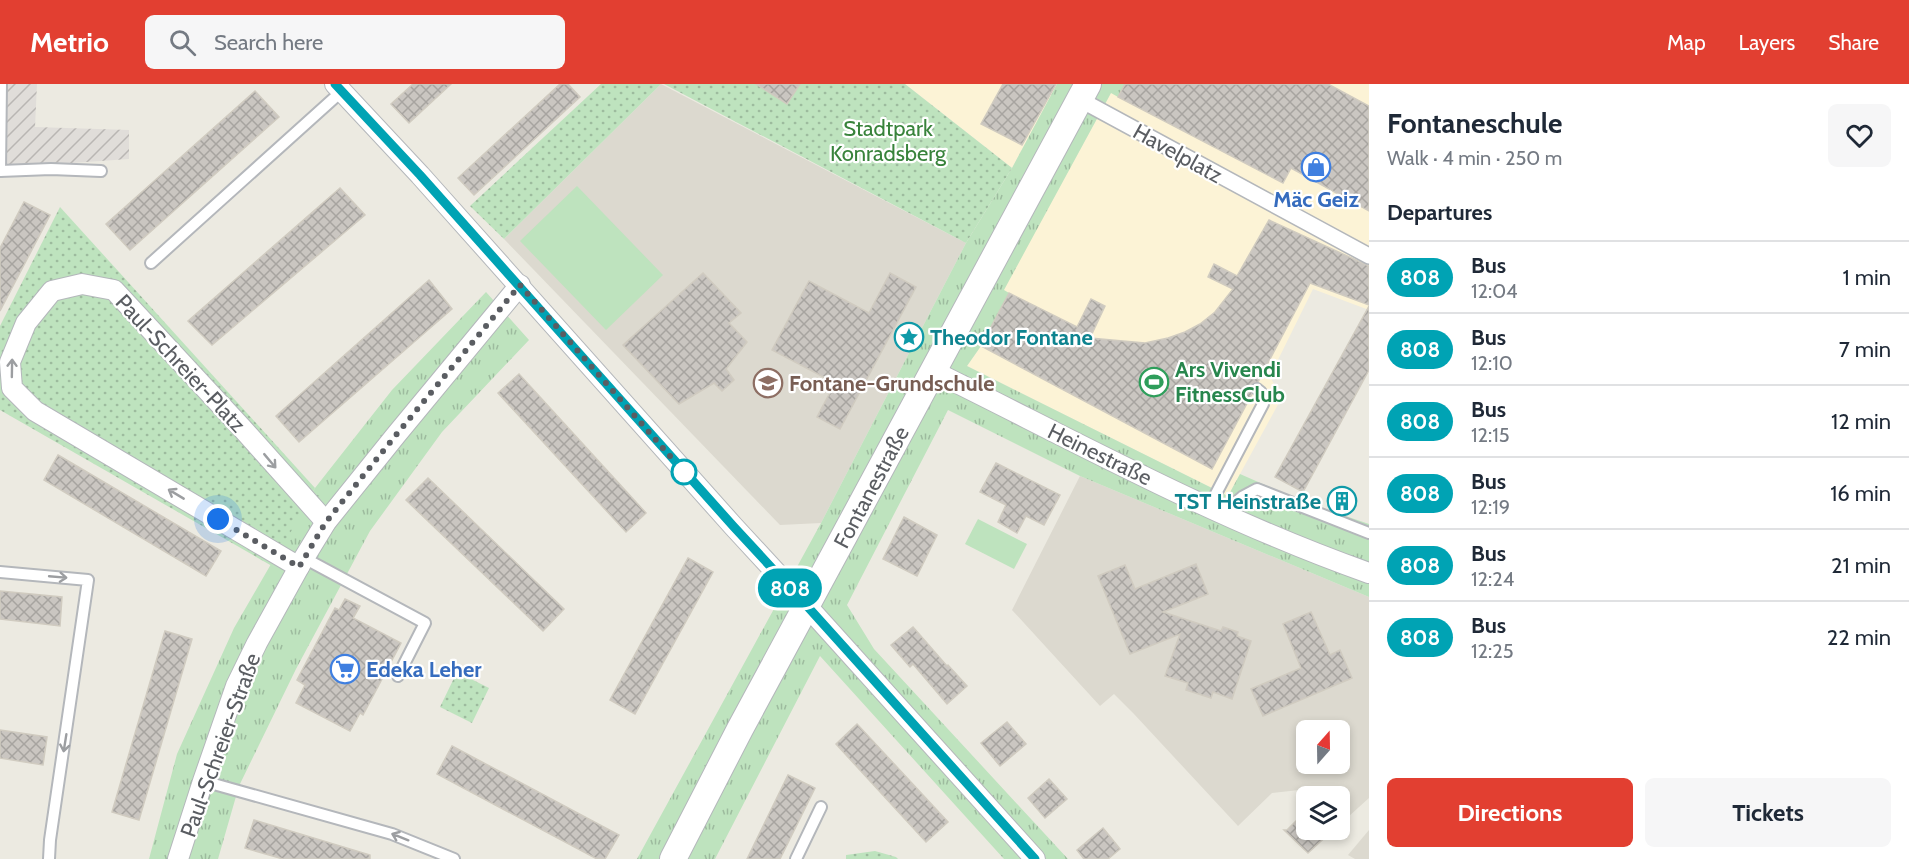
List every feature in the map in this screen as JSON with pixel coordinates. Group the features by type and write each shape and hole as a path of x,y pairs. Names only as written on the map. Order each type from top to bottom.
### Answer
{"street":[{"path":"338,88 520,285 734,527 1035,859"},
{"name":"Havelplatz","path":"1083,92 1276,206 1369,256"},
{"name":"Fontanestraße","path":"673,859 718,770 1083,92"},
{"name":"Paul-Schreier-Platz","path":"301,562 35,411 12,388 10,362 26,323 52,291 82,284 114,290 326,522"},
{"name":"Paul-Schreier-Straße","path":"178,859 236,686 301,562 326,522 520,285"},
{"name":"Heinestraße","path":"933,371 1216,510 1287,542 1369,573"}],"lane":[{"path":"1,84 0,171 51,169 101,171"},
{"path":"151,263 338,88"},
{"path":"1216,510 1263,404 1262,392 1257,389"},
{"path":"1216,510 1257,489 1369,533"},
{"path":"301,562 425,623 398,676"},
{"path":"0,572 88,580 49,859"},
{"path":"203,781 392,834 454,859"},
{"path":"796,859 821,807"}],"shaded area":[{"path":"0,84 37,84 35,127 129,130 129,159 0,168"},
{"name":"Fontane-Grundschule","path":"661,84 966,243 821,523 780,525 504,239"},
{"path":"905,84 1057,84 1012,168"},
{"path":"1125,84 1369,84 1369,310 1313,289 1270,376 1281,399 1228,496 967,366 981,346 1008,293 1003,290 1111,93"},
{"path":"1080,476 1369,597 1369,798 1350,815 1350,786 1296,786 1296,790 1272,793 1238,826 1114,694 1100,706 1012,610"},
{"path":"1369,830 1369,859 1355,859 1348,855"}],"green space":[{"path":"601,84 661,84 504,239 470,206"},
{"name":"Stadtpark Konradsberg","path":"664,84 905,84 1012,168 966,243"},
{"path":"1057,84 1125,84 1118,97 1111,93 1004,290 1009,293 981,346 967,366 1228,496 1240,474 1299,500 1369,524 1369,597 1080,476 948,410 847,605 874,649 1068,859 1004,859 820,656 715,859 637,859 821,523 966,243 1012,168"},
{"path":"577,186 663,275 606,330 520,241"},
{"path":"60,207 315,488 272,566 0,410 0,326"},
{"path":"486,292 529,340 442,432 370,531 296,669 239,786 218,859 149,859 177,754 234,628 315,488 392,390"},
{"path":"978,519 1027,544 1014,569 965,544"},
{"path":"457,672 489,688 472,723 440,707"},
{"path":"875,851 898,859 846,859 846,855"}],"building":[{"path":"413,84 451,84 409,123 391,104"},
{"path":"560,84 568,84 580,97 474,195 458,178"},
{"path":"756,84 800,84 787,104"},
{"path":"1003,84 1056,84 1022,145 981,124"},
{"path":"1125,84 1328,84 1369,106 1369,211 1291,168 1283,183 1118,97"},
{"path":"255,91 279,117 130,250 106,224"},
{"path":"340,188 365,215 212,345 188,321"},
{"path":"24,202 50,215 0,311 0,248"},
{"path":"1269,220 1369,266 1369,305 1310,283 1258,382 1251,385 1252,394 1212,469 981,346 1009,293 1077,327 1091,299 1105,306 1090,338 1145,343 1185,332 1215,312 1233,289 1208,277 1214,264 1237,276"},
{"path":"703,273 741,313 729,323 747,342 726,369 734,380 722,391 714,383 679,404 623,345"},
{"path":"890,273 916,287 840,429 817,417 835,383 772,350 809,281 869,313"},
{"path":"429,280 452,309 299,442 276,416"},
{"path":"1369,306 1369,370 1303,492 1275,477"},
{"path":"519,374 646,513 626,532 498,393"},
{"path":"58,455 221,551 206,576 44,480"},
{"path":"996,463 1060,495 1044,525 1026,516 1017,533 998,522 1006,505 980,492"},
{"path":"428,478 564,609 543,631 406,500"},
{"name":"TST Heinstraße","path":"1335,489 1355,498 1348,513 1329,503"},
{"path":"904,517 937,535 917,576 883,559"},
{"path":"688,558 713,572 635,714 610,700"},
{"path":"1196,564 1208,594 1163,612 1221,631 1223,627 1238,632 1237,636 1251,641 1232,699 1213,692 1211,698 1186,690 1188,683 1165,676 1180,634 1130,654 1098,576 1125,565 1135,589"},
{"path":"0,591 62,597 60,626 0,619"},
{"name":"Edeka Leher","path":"345,599 360,606 353,618 401,643 363,715 360,713 350,731 296,703 305,685 297,680 335,608 339,610"},
{"path":"1311,612 1330,655 1340,650 1352,678 1263,716 1251,689 1301,668 1283,624"},
{"path":"913,627 967,686 947,704 913,664 910,667 891,645"},
{"path":"165,631 192,639 139,820 112,812"},
{"path":"1007,722 1026,744 1000,766 981,743"},
{"path":"857,724 948,822 926,842 836,744"},
{"path":"0,730 47,737 43,765 0,758"},
{"path":"452,746 619,835 605,859 597,859 437,774"},
{"path":"788,775 815,788 780,859 747,859"},
{"path":"1049,779 1067,799 1045,818 1028,798"},
{"path":"254,820 370,855 370,859 283,859 245,848"},
{"path":"1296,821 1296,840 1322,840 1308,853 1284,830"},
{"path":"1103,828 1120,849 1108,859 1084,859 1077,850"}],"bus line":[{"name":"808","path":"335,84 520,285 734,527 1035,859"}],"place":[{"name":"Mäc Geiz","path":"1316,167"},
{"name":"Theodor Fontane","path":"909,337"},
{"name":"Ars Vivendi FitnessClub","path":"1154,382"},
{"name":"Fontane-Grundschule","path":"768,383"},
{"name":"TST Heinstraße","path":"1342,501"},
{"name":"Edeka Leher","path":"345,669"}],"route":[{"path":"218,519 299,567 326,522 520,285 684,472"}]}
